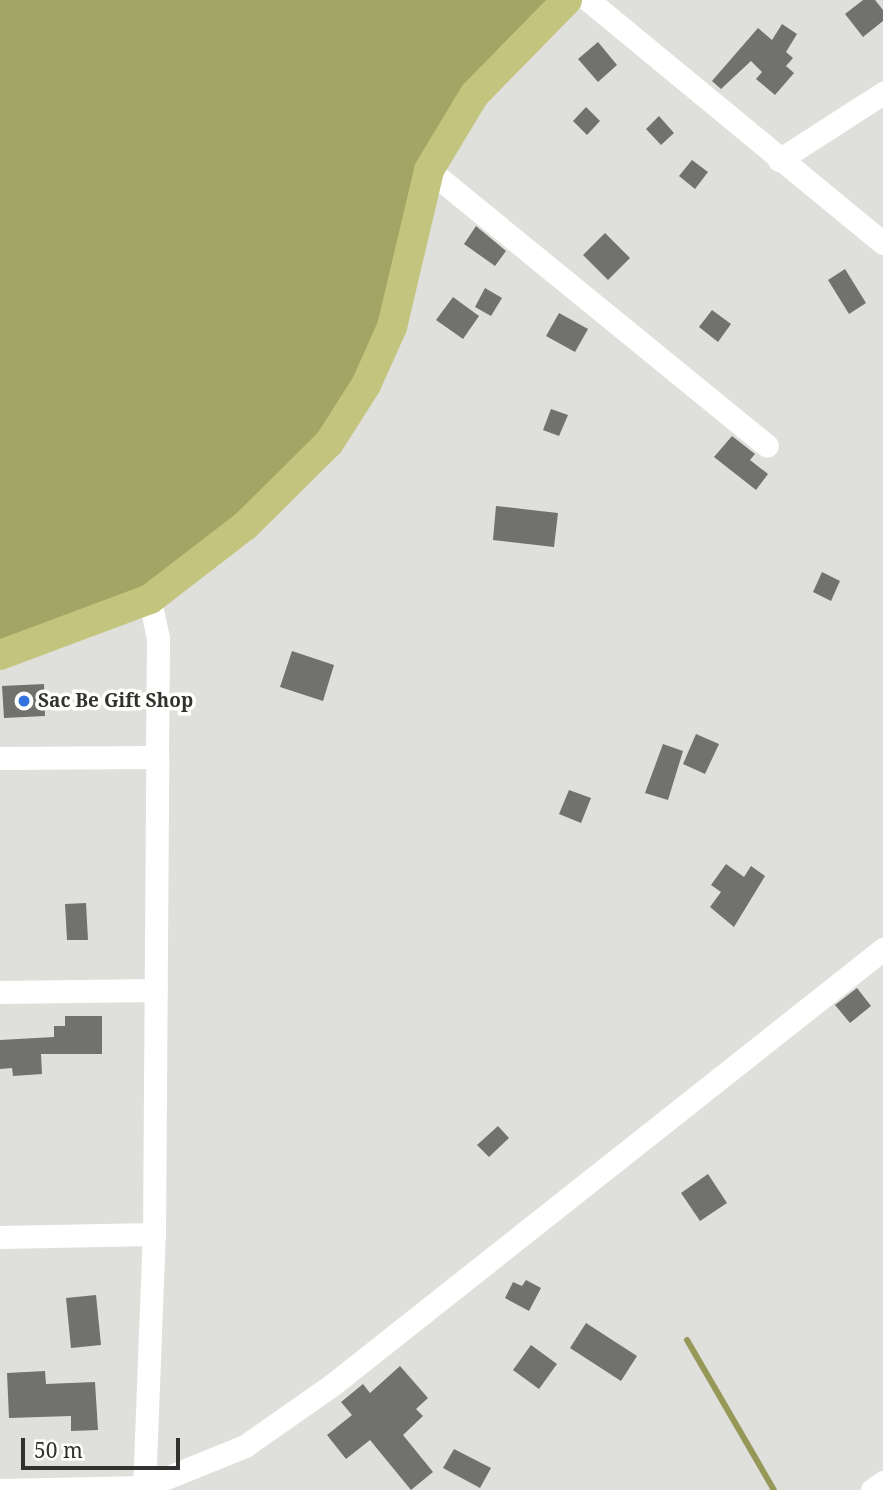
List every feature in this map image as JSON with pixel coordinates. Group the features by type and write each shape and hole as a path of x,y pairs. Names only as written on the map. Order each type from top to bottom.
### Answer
{"main road":[{"path":"0,655 150,599 246,525 329,443 366,385 392,327 429,170 474,95 567,0"}],"street":[{"path":"588,0 883,243"},
{"path":"779,160 883,93"},
{"path":"429,170 767,446"},
{"path":"144,1489 154,1234 156,990 158,638 150,599"},
{"path":"0,758 157,757"},
{"path":"0,1490 144,1489 245,1446 332,1385 883,948"},
{"path":"0,992 156,990"},
{"path":"0,1237 154,1234"},
{"path":"872,1490 883,1482"}],"green space":[{"path":"0,0 567,0 429,170 392,327 329,443 150,599 0,655"}],"building":[{"path":"863,0 875,0 883,10 883,21 863,37 845,14"},
{"path":"782,24 797,34 786,52 793,58 786,66 794,73 775,95 756,79 762,72 751,61 721,89 712,81 758,28 772,40"},
{"path":"598,42 617,65 598,82 578,59"},
{"path":"586,107 600,121 587,135 573,121"},
{"path":"659,116 674,133 661,145 646,129"},
{"path":"692,160 708,172 695,189 679,176"},
{"path":"476,226 506,251 495,266 464,244"},
{"path":"605,233 630,258 608,280 583,255"},
{"path":"845,269 866,303 849,314 828,280"},
{"path":"485,288 502,298 491,316 475,307"},
{"path":"453,297 479,316 463,339 436,320"},
{"path":"712,310 731,324 718,342 699,327"},
{"path":"559,313 588,329 575,352 546,336"},
{"path":"551,409 568,415 559,436 543,430"},
{"path":"732,436 755,454 750,460 768,474 756,490 714,457"},
{"path":"496,506 558,513 554,547 493,540"},
{"path":"822,572 840,581 831,601 813,592"},
{"path":"292,651 334,665 323,701 280,687"},
{"name":"Sac Be Gift Shop","path":"44,684 45,716 4,718 2,686"},
{"path":"696,734 719,744 705,774 683,764"},
{"path":"663,744 683,751 668,800 645,793"},
{"path":"569,790 591,798 581,823 559,814"},
{"path":"726,864 744,877 751,866 765,876 734,927 710,907 721,892 711,885"},
{"path":"86,903 88,940 67,940 65,904"},
{"path":"857,988 871,1006 850,1023 835,1005"},
{"path":"65,1016 102,1016 102,1054 41,1054 42,1074 13,1076 12,1068 0,1069 0,1040 54,1037 54,1026 65,1026"},
{"path":"498,1126 509,1138 489,1157 477,1145"},
{"path":"708,1174 727,1203 700,1221 681,1193"},
{"path":"526,1280 541,1288 529,1311 505,1298 513,1282 522,1286"},
{"path":"96,1295 101,1345 71,1348 66,1298"},
{"path":"586,1323 637,1356 621,1381 570,1348"},
{"path":"531,1345 557,1364 539,1389 513,1370"},
{"path":"400,1366 428,1398 416,1409 423,1416 403,1435 433,1472 411,1490 370,1440 346,1459 327,1435 352,1415 341,1402 363,1384 370,1393"},
{"path":"45,1371 46,1384 95,1382 98,1430 71,1431 71,1416 9,1418 7,1373"},
{"path":"454,1449 491,1468 480,1488 443,1468"}],"waterway":[{"path":"687,1340 774,1490"}],"place":[{"name":"Sac Be Gift Shop","path":"24,701"}]}
